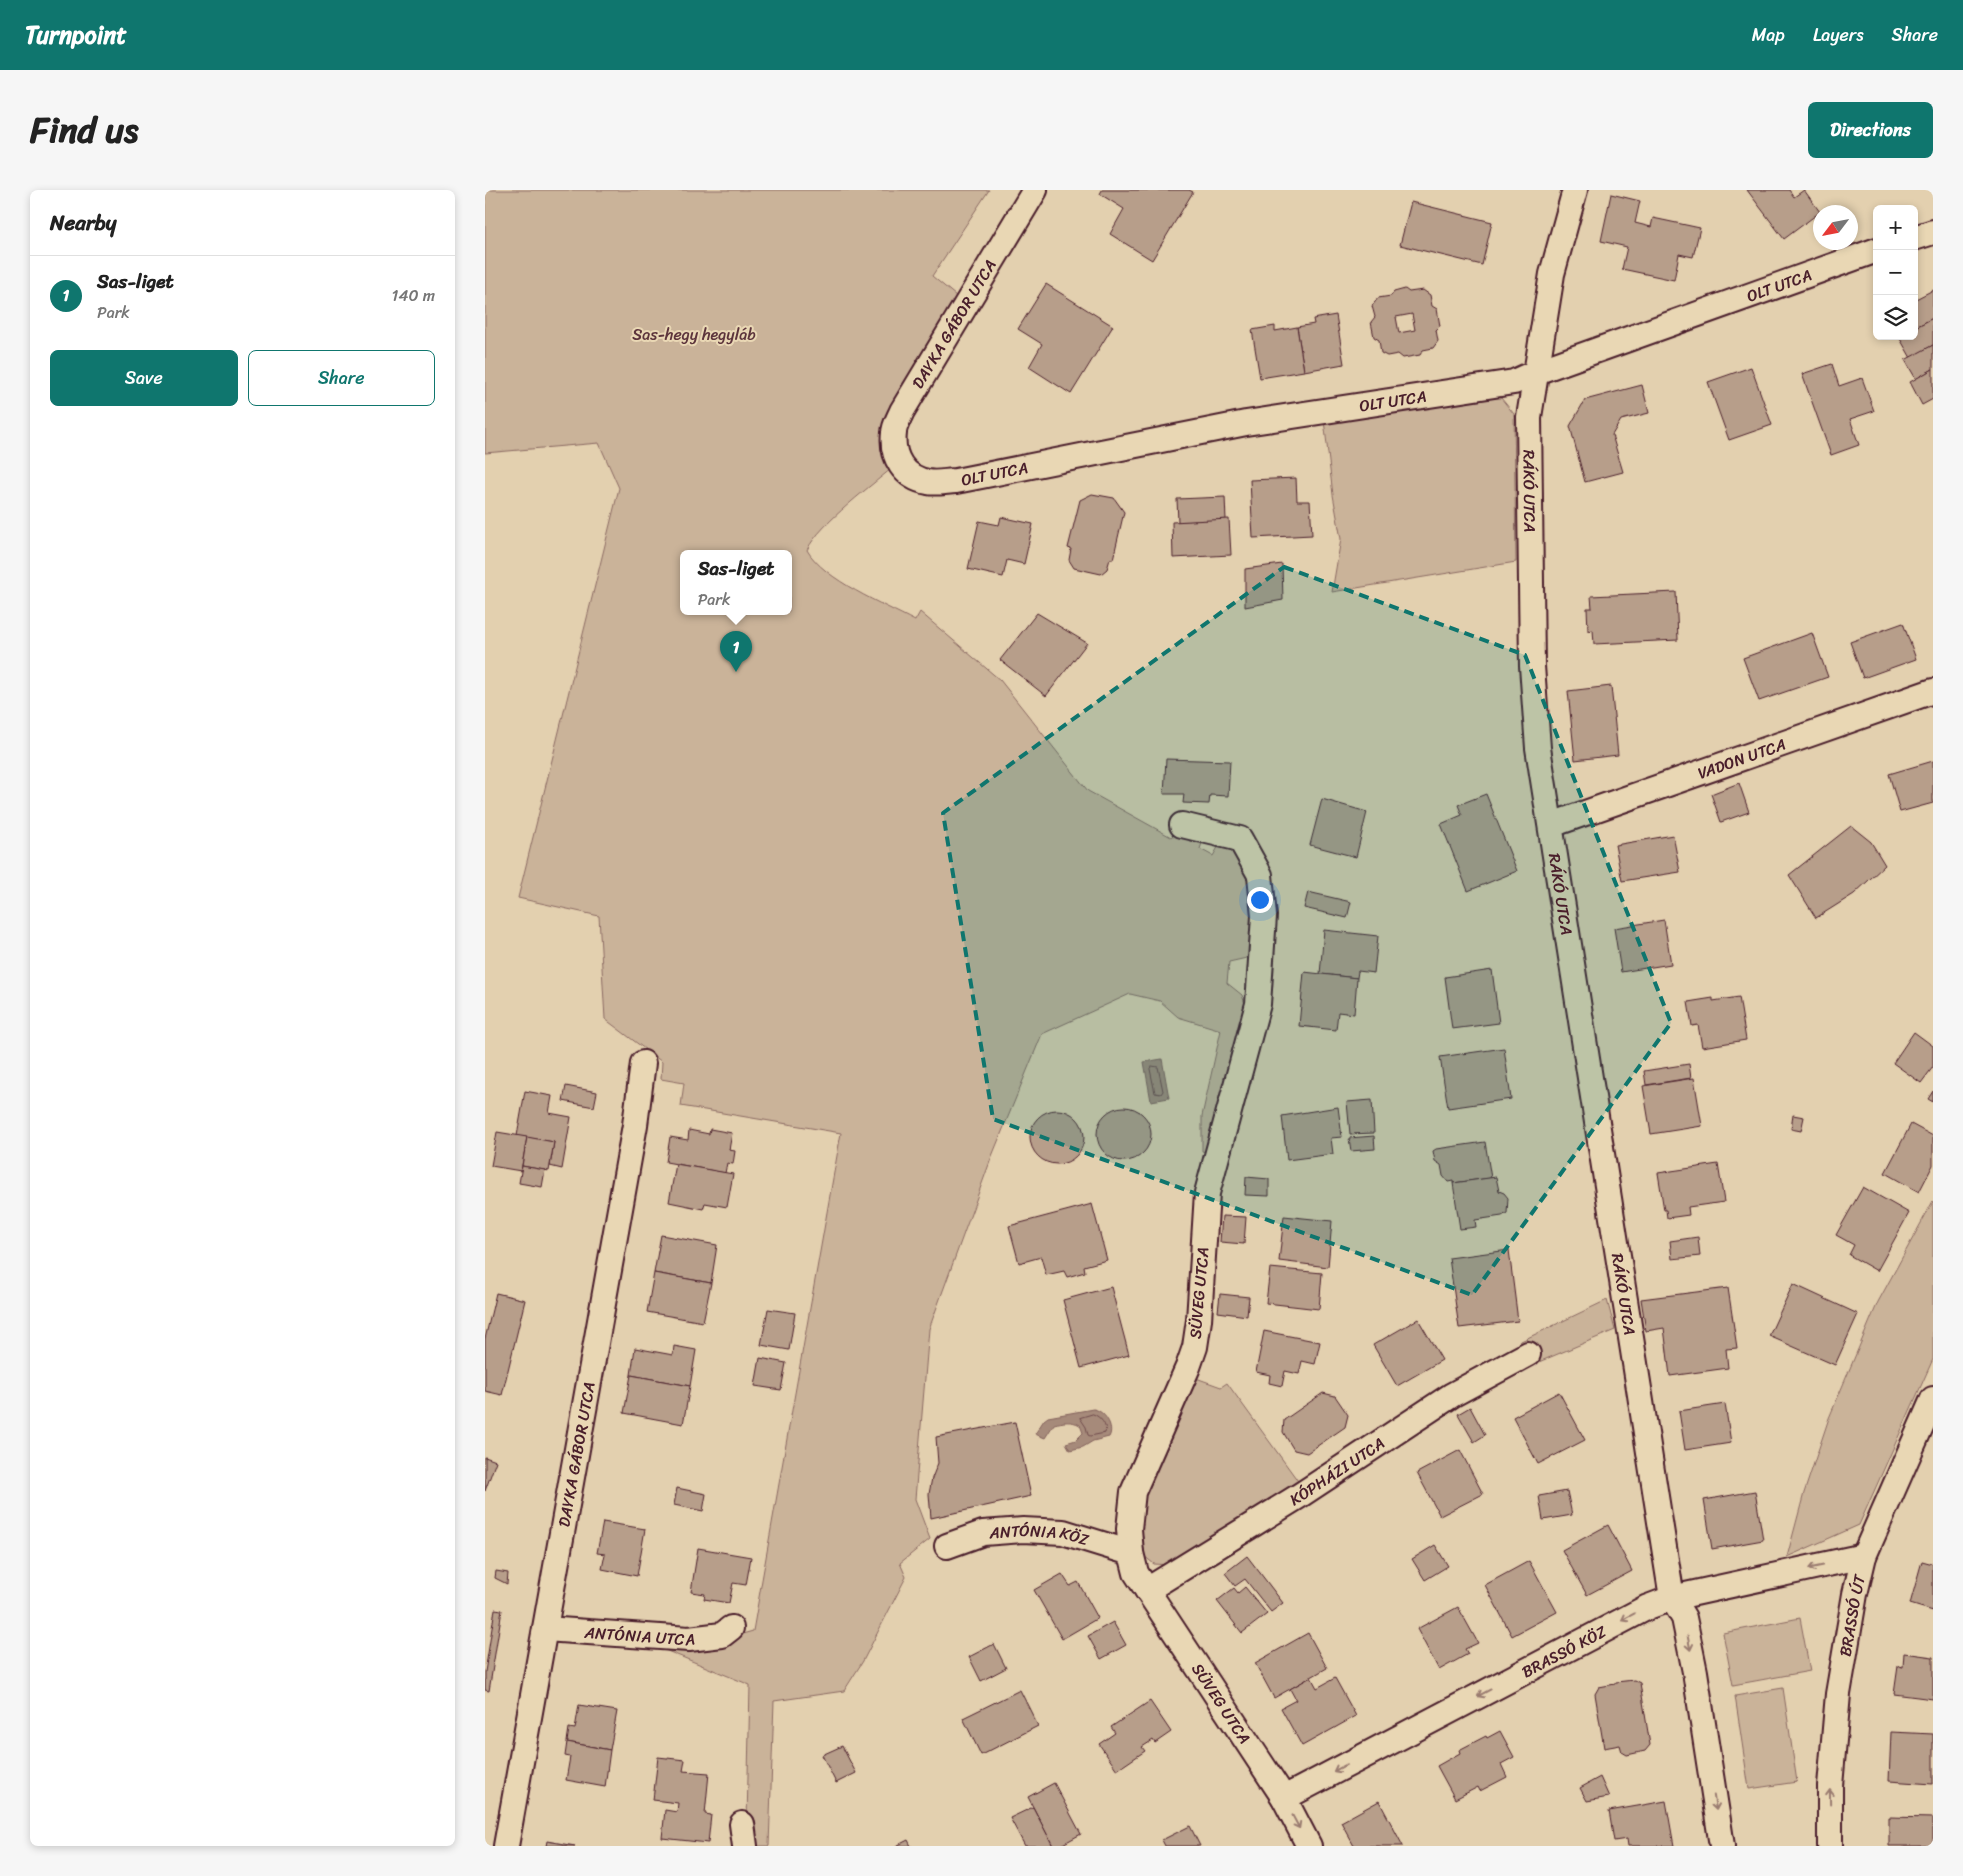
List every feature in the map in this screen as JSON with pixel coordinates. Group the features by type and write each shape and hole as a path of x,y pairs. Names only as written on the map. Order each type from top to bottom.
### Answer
{"street":[{"name":"DAYKA GÁBOR UTCA","path":"898,463 894,451 893,432 901,411 1035,190"},
{"name":"RÁKÓ UTCA","path":"1575,190 1552,274 1529,417 1532,666 1539,748 1672,1598"},
{"path":"1918,237 1933,232"},
{"name":"OLT UTCA","path":"898,463 913,477 930,483 956,481 1246,423 1514,382 1536,372 1873,251"},
{"name":"VADON UTCA","path":"1551,825 1933,691"},
{"name":"SÜVEG UTCA","path":"1182,825 1240,839 1261,875 1263,916 1258,1004 1207,1192 1199,1320 1195,1347 1133,1492 1129,1530 1131,1553 1136,1573 1284,1798 1309,1846"},
{"name":"DAYKA GÁBOR UTCA","path":"506,1846 634,1134 643,1062"},
{"name":"KÓPHÁZI UTCA","path":"1147,1590 1299,1496 1452,1395 1528,1354"},
{"name":"BRASSÓ ÚT","path":"1830,1846 1829,1786 1838,1694 1855,1594 1864,1556 1933,1399"},
{"name":"ANTÓNIA KÖZ","path":"947,1546 983,1533 1023,1530 1063,1532 1131,1553"},
{"name":"BRASSÓ KÖZ","path":"1284,1798 1648,1607 1672,1598 1864,1556"},
{"path":"1672,1598 1685,1618 1722,1846"},
{"name":"ANTÓNIA UTCA","path":"545,1629 689,1639 722,1635 731,1628"}],"highlighted area":[{"path":"1284,567 1525,655 1671,1023 1472,1295 993,1119 943,813"}],"green space":[{"name":"Sas-hegy hegyláb","path":"485,190 989,190 932,276 956,296 902,411 898,463 835,516 823,528 807,550 815,561 840,581 871,599 915,621 920,612 1000,680 1088,791 1171,837 1178,831 1205,834 1200,849 1213,856 1221,842 1233,843 1253,875 1258,917 1251,957 1229,962 1227,983 1242,995 1246,1007 1206,1152 1202,1151 1202,1116 1221,1030 1178,1017 1160,1001 1130,994 1042,1034 992,1156 929,1329 915,1499 930,1539 900,1563 906,1577 863,1661 844,1691 774,1701 769,1846 751,1846 747,1821 750,1685 655,1646 703,1645 753,1631 841,1133 681,1106 684,1083 661,1079 662,1062 605,1019 599,916 518,898 619,488 599,443 485,453"},
{"path":"1485,394 1501,398 1514,414 1516,562 1332,592 1341,539 1333,495 1324,420"},
{"path":"1933,1201 1933,1359 1859,1525 1787,1557 1804,1493 1829,1418 1878,1302"},
{"path":"1607,1300 1615,1330 1534,1364 1519,1342"},
{"path":"1196,1378 1221,1387 1227,1383 1298,1481 1171,1565 1154,1564 1144,1556 1138,1522 1145,1485"},
{"path":"1800,1618 1810,1671 1733,1685 1723,1633"},
{"path":"1783,1688 1797,1782 1749,1789 1735,1696"}],"water":[{"path":"1162,1059 1169,1098 1151,1101 1144,1062"},
{"path":"1093,1409 1101,1412 1107,1420 1111,1429 1109,1437 1070,1450 1066,1443 1076,1440 1083,1433 1080,1425 1077,1423 1054,1424 1045,1438 1035,1434 1048,1417"}],"building":[{"path":"1102,190 1189,190 1193,192 1152,260 1110,234 1124,209 1100,194"},
{"path":"1747,190 1789,190 1794,197 1804,190 1815,205 1813,205 1813,217 1784,239"},
{"path":"1611,194 1640,201 1635,223 1651,227 1653,218 1700,228 1693,257 1679,254 1674,280 1622,269 1627,247 1601,241"},
{"path":"1411,202 1492,222 1482,265 1400,245"},
{"path":"1046,284 1113,326 1071,394 1029,367 1042,344 1018,329"},
{"path":"1405,289 1409,292 1423,290 1430,295 1432,306 1437,309 1440,326 1436,330 1438,341 1433,348 1423,350 1420,355 1403,358 1398,354 1387,356 1381,353 1379,340 1374,337 1371,322 1375,317 1372,306 1378,298 1391,296 1394,292","holes":["1412,314 1415,330 1399,333 1396,317"]},
{"path":"1933,290 1933,318 1918,326 1918,298"},
{"path":"1336,315 1344,364 1304,371 1297,327 1314,324 1313,319"},
{"path":"1933,318 1933,345 1911,358 1901,340 1918,340 1918,326"},
{"path":"1275,326 1275,331 1297,327 1304,371 1260,378 1252,330"},
{"path":"1933,345 1933,369 1916,379 1905,360"},
{"path":"1832,364 1839,386 1862,378 1874,411 1850,419 1859,445 1831,455 1802,374"},
{"path":"1751,367 1772,425 1729,440 1708,382"},
{"path":"1933,369 1933,399 1922,405 1910,382"},
{"path":"1642,385 1649,413 1621,420 1612,435 1623,472 1585,482 1570,426 1585,400"},
{"path":"1296,478 1297,501 1310,501 1312,535 1253,538 1250,480"},
{"path":"1092,494 1114,498 1124,512 1113,559 1110,559 1107,569 1101,574 1074,568 1069,560 1071,549 1068,548 1080,500"},
{"path":"1225,497 1226,520 1178,522 1177,499"},
{"path":"1001,517 1033,524 1024,564 1007,560 1003,577 968,569 979,521 999,525"},
{"path":"1229,519 1231,555 1173,558 1172,522"},
{"path":"1282,564 1283,600 1245,607 1245,569"},
{"path":"1676,592 1678,640 1594,644 1593,630 1588,631 1587,608 1592,608 1591,596"},
{"path":"1037,613 1087,643 1046,696 1000,660"},
{"path":"1903,623 1916,659 1863,678 1850,642"},
{"path":"1812,633 1828,677 1759,701 1743,658"},
{"path":"1611,686 1618,755 1575,760 1568,691"},
{"path":"1166,759 1230,761 1228,796 1210,795 1209,804 1183,803 1184,794 1164,794"},
{"path":"1933,761 1933,803 1900,812 1889,774"},
{"path":"1739,783 1749,812 1721,822 1711,794"},
{"path":"1486,794 1517,871 1468,891 1441,824 1462,815 1458,805"},
{"path":"1322,799 1367,812 1356,857 1310,845"},
{"path":"1851,826 1871,842 1885,865 1854,894 1816,918 1789,875"},
{"path":"1673,835 1680,872 1622,881 1615,845"},
{"path":"1308,892 1351,902 1347,918 1304,908"},
{"path":"1664,920 1671,964 1621,972 1614,928"},
{"path":"1324,930 1378,936 1374,973 1358,971 1357,978 1320,974"},
{"path":"1492,970 1499,1023 1452,1029 1445,977"},
{"path":"1304,972 1357,978 1354,1014 1338,1012 1336,1030 1299,1026"},
{"path":"1739,997 1746,1040 1702,1047 1698,1025 1692,1026 1688,1002 1713,998 1713,1001"},
{"path":"1914,1032 1933,1046 1933,1067 1921,1083 1893,1063"},
{"path":"1504,1048 1511,1099 1448,1108 1440,1057"},
{"path":"1689,1064 1691,1078 1646,1085 1644,1071"},
{"path":"1694,1078 1702,1126 1651,1134 1643,1086"},
{"path":"566,1086 597,1092 594,1107 563,1101"},
{"path":"525,1091 552,1096 549,1113 571,1117 562,1169 550,1166 554,1142 517,1136"},
{"path":"1933,1091 1933,1102 1928,1099"},
{"path":"1372,1100 1374,1133 1350,1134 1347,1102"},
{"path":"1124,1107 1134,1109 1143,1115 1149,1124 1151,1134 1149,1144 1143,1153 1134,1159 1124,1161 1114,1159 1105,1153 1099,1144 1097,1134 1099,1124 1105,1115 1114,1109"},
{"path":"1338,1107 1342,1137 1331,1138 1333,1154 1287,1160 1282,1116"},
{"path":"1057,1110 1067,1112 1076,1118 1082,1127 1084,1137 1082,1147 1076,1156 1067,1162 1057,1164 1047,1162 1038,1156 1032,1147 1030,1137 1032,1127 1038,1118 1047,1112"},
{"path":"1793,1115 1804,1117 1801,1131 1791,1129"},
{"path":"1911,1124 1933,1136 1933,1165 1919,1192 1885,1173"},
{"path":"710,1129 732,1133 729,1150 735,1151 733,1164 727,1163 725,1173 666,1162 670,1137 688,1140 689,1130 709,1134"},
{"path":"497,1132 527,1137 521,1171 491,1166"},
{"path":"1374,1136 1375,1149 1351,1151 1349,1138"},
{"path":"527,1137 554,1142 549,1171 522,1166"},
{"path":"1485,1142 1491,1178 1448,1182 1443,1176 1441,1165 1435,1161 1433,1151"},
{"path":"676,1164 733,1174 727,1207 705,1203 703,1209 669,1202"},
{"path":"1718,1164 1724,1202 1688,1207 1689,1215 1667,1218 1658,1173"},
{"path":"522,1166 545,1170 542,1187 519,1183"},
{"path":"1246,1177 1269,1179 1269,1196 1245,1195"},
{"path":"1496,1177 1499,1191 1508,1198 1507,1213 1502,1216 1475,1220 1476,1227 1460,1229 1453,1183"},
{"path":"1863,1187 1909,1213 1877,1271 1849,1255 1854,1245 1836,1235"},
{"path":"1092,1204 1107,1260 1084,1266 1085,1272 1067,1277 1064,1271 1046,1275 1041,1257 1019,1263 1009,1226"},
{"path":"1222,1216 1246,1217 1244,1244 1220,1242"},
{"path":"1284,1216 1332,1221 1328,1267 1279,1261"},
{"path":"661,1235 717,1245 711,1283 654,1273"},
{"path":"1698,1237 1700,1256 1672,1259 1670,1241"},
{"path":"1509,1250 1518,1321 1459,1328 1449,1258"},
{"path":"1270,1268 1322,1273 1319,1309 1266,1303"},
{"path":"654,1273 711,1283 703,1322 647,1312"},
{"path":"1793,1284 1858,1314 1835,1365 1769,1336"},
{"path":"1111,1287 1129,1355 1081,1368 1063,1300"},
{"path":"1728,1288 1737,1348 1726,1349 1728,1368 1670,1376 1664,1328 1646,1331 1641,1299"},
{"path":"496,1293 525,1300 502,1395 485,1391 485,1339"},
{"path":"1220,1294 1249,1297 1247,1316 1218,1312"},
{"path":"768,1309 795,1313 789,1350 761,1345"},
{"path":"1418,1319 1442,1360 1397,1386 1373,1345"},
{"path":"1264,1331 1320,1342 1315,1364 1302,1361 1299,1374 1285,1371 1282,1386 1269,1383 1270,1375 1256,1372"},
{"path":"674,1346 696,1350 690,1386 631,1375 635,1348 673,1355"},
{"path":"760,1358 786,1363 781,1390 755,1386"},
{"path":"631,1375 690,1386 683,1424 624,1413"},
{"path":"1559,1392 1585,1440 1538,1464 1513,1417"},
{"path":"1323,1393 1335,1396 1348,1415 1345,1427 1307,1453 1294,1450 1283,1432 1284,1420"},
{"path":"1725,1404 1731,1443 1685,1450 1679,1411"},
{"path":"1470,1407 1485,1435 1474,1442 1458,1414"},
{"path":"1015,1422 1031,1496 931,1518 929,1494 932,1478 938,1463 936,1437"},
{"path":"1460,1450 1483,1494 1440,1516 1417,1473"},
{"path":"485,1457 496,1461 485,1491"},
{"path":"677,1488 706,1494 703,1511 674,1505"},
{"path":"1567,1491 1572,1515 1543,1520 1539,1496"},
{"path":"1755,1491 1763,1540 1712,1549 1704,1500"},
{"path":"603,1522 645,1529 637,1576 602,1569 605,1554 597,1553"},
{"path":"1608,1525 1632,1571 1587,1595 1562,1550"},
{"path":"1435,1545 1448,1566 1425,1580 1412,1559"},
{"path":"698,1548 751,1557 746,1585 733,1583 729,1603 704,1599 705,1594 691,1592"},
{"path":"1247,1556 1283,1603 1271,1612 1245,1579 1235,1586 1225,1573"},
{"path":"1529,1561 1557,1612 1512,1636 1485,1585"},
{"path":"1922,1561 1933,1564 1933,1611 1910,1604"},
{"path":"496,1571 508,1573 507,1584 495,1578"},
{"path":"1062,1574 1070,1586 1078,1582 1098,1618 1062,1639 1034,1590"},
{"path":"1245,1587 1267,1614 1242,1633 1217,1601 1234,1588 1238,1593"},
{"path":"1458,1607 1478,1643 1465,1649 1468,1654 1439,1670 1417,1629"},
{"path":"495,1609 502,1610 489,1691 485,1690 485,1672"},
{"path":"1113,1622 1126,1645 1101,1659 1088,1636"},
{"path":"1308,1633 1327,1668 1274,1698 1255,1663"},
{"path":"994,1644 1006,1668 981,1681 969,1657"},
{"path":"1904,1653 1933,1657 1933,1699 1894,1694 1898,1666 1903,1667"},
{"path":"1311,1677 1317,1688 1335,1678 1356,1716 1302,1746 1281,1708 1296,1700 1290,1689"},
{"path":"1634,1680 1640,1683 1650,1745 1645,1751 1627,1755 1622,1752 1620,1745 1604,1748 1595,1694 1599,1687 1615,1684 1616,1682"},
{"path":"1020,1690 1038,1726 981,1755 963,1718"},
{"path":"1150,1701 1171,1732 1155,1743 1153,1740 1142,1747 1145,1751 1117,1770 1099,1744 1115,1733 1111,1727"},
{"path":"579,1705 617,1711 610,1750 567,1742 569,1728 575,1729"},
{"path":"1500,1731 1514,1757 1501,1764 1507,1777 1480,1791 1478,1787 1455,1799 1437,1766 1460,1753 1459,1750"},
{"path":"1891,1732 1933,1734 1933,1784 1889,1781"},
{"path":"567,1742 610,1750 605,1787 566,1780 570,1757 565,1756"},
{"path":"842,1746 856,1773 836,1783 822,1755"},
{"path":"658,1757 685,1760 683,1771 709,1773 705,1814 711,1815 708,1843 662,1838 665,1810 677,1812 678,1803 653,1800"},
{"path":"1600,1777 1609,1797 1587,1801 1580,1788"},
{"path":"1054,1783 1081,1834 1059,1846 1053,1846 1028,1797"},
{"path":"1379,1801 1403,1846 1354,1846 1341,1822"},
{"path":"1666,1801 1674,1846 1628,1846 1627,1839 1614,1841 1609,1811"},
{"path":"1033,1807 1053,1846 1025,1846 1010,1818"},
{"path":"1889,1817 1933,1818 1933,1846 1889,1846"},
{"path":"1190,1826 1200,1846 1165,1846 1162,1840"},
{"path":"908,1840 911,1846 896,1846"},
{"path":"547,1841 575,1846 546,1846"}],"place":[{"name":"Sas-liget","path":"736,672"}]}
